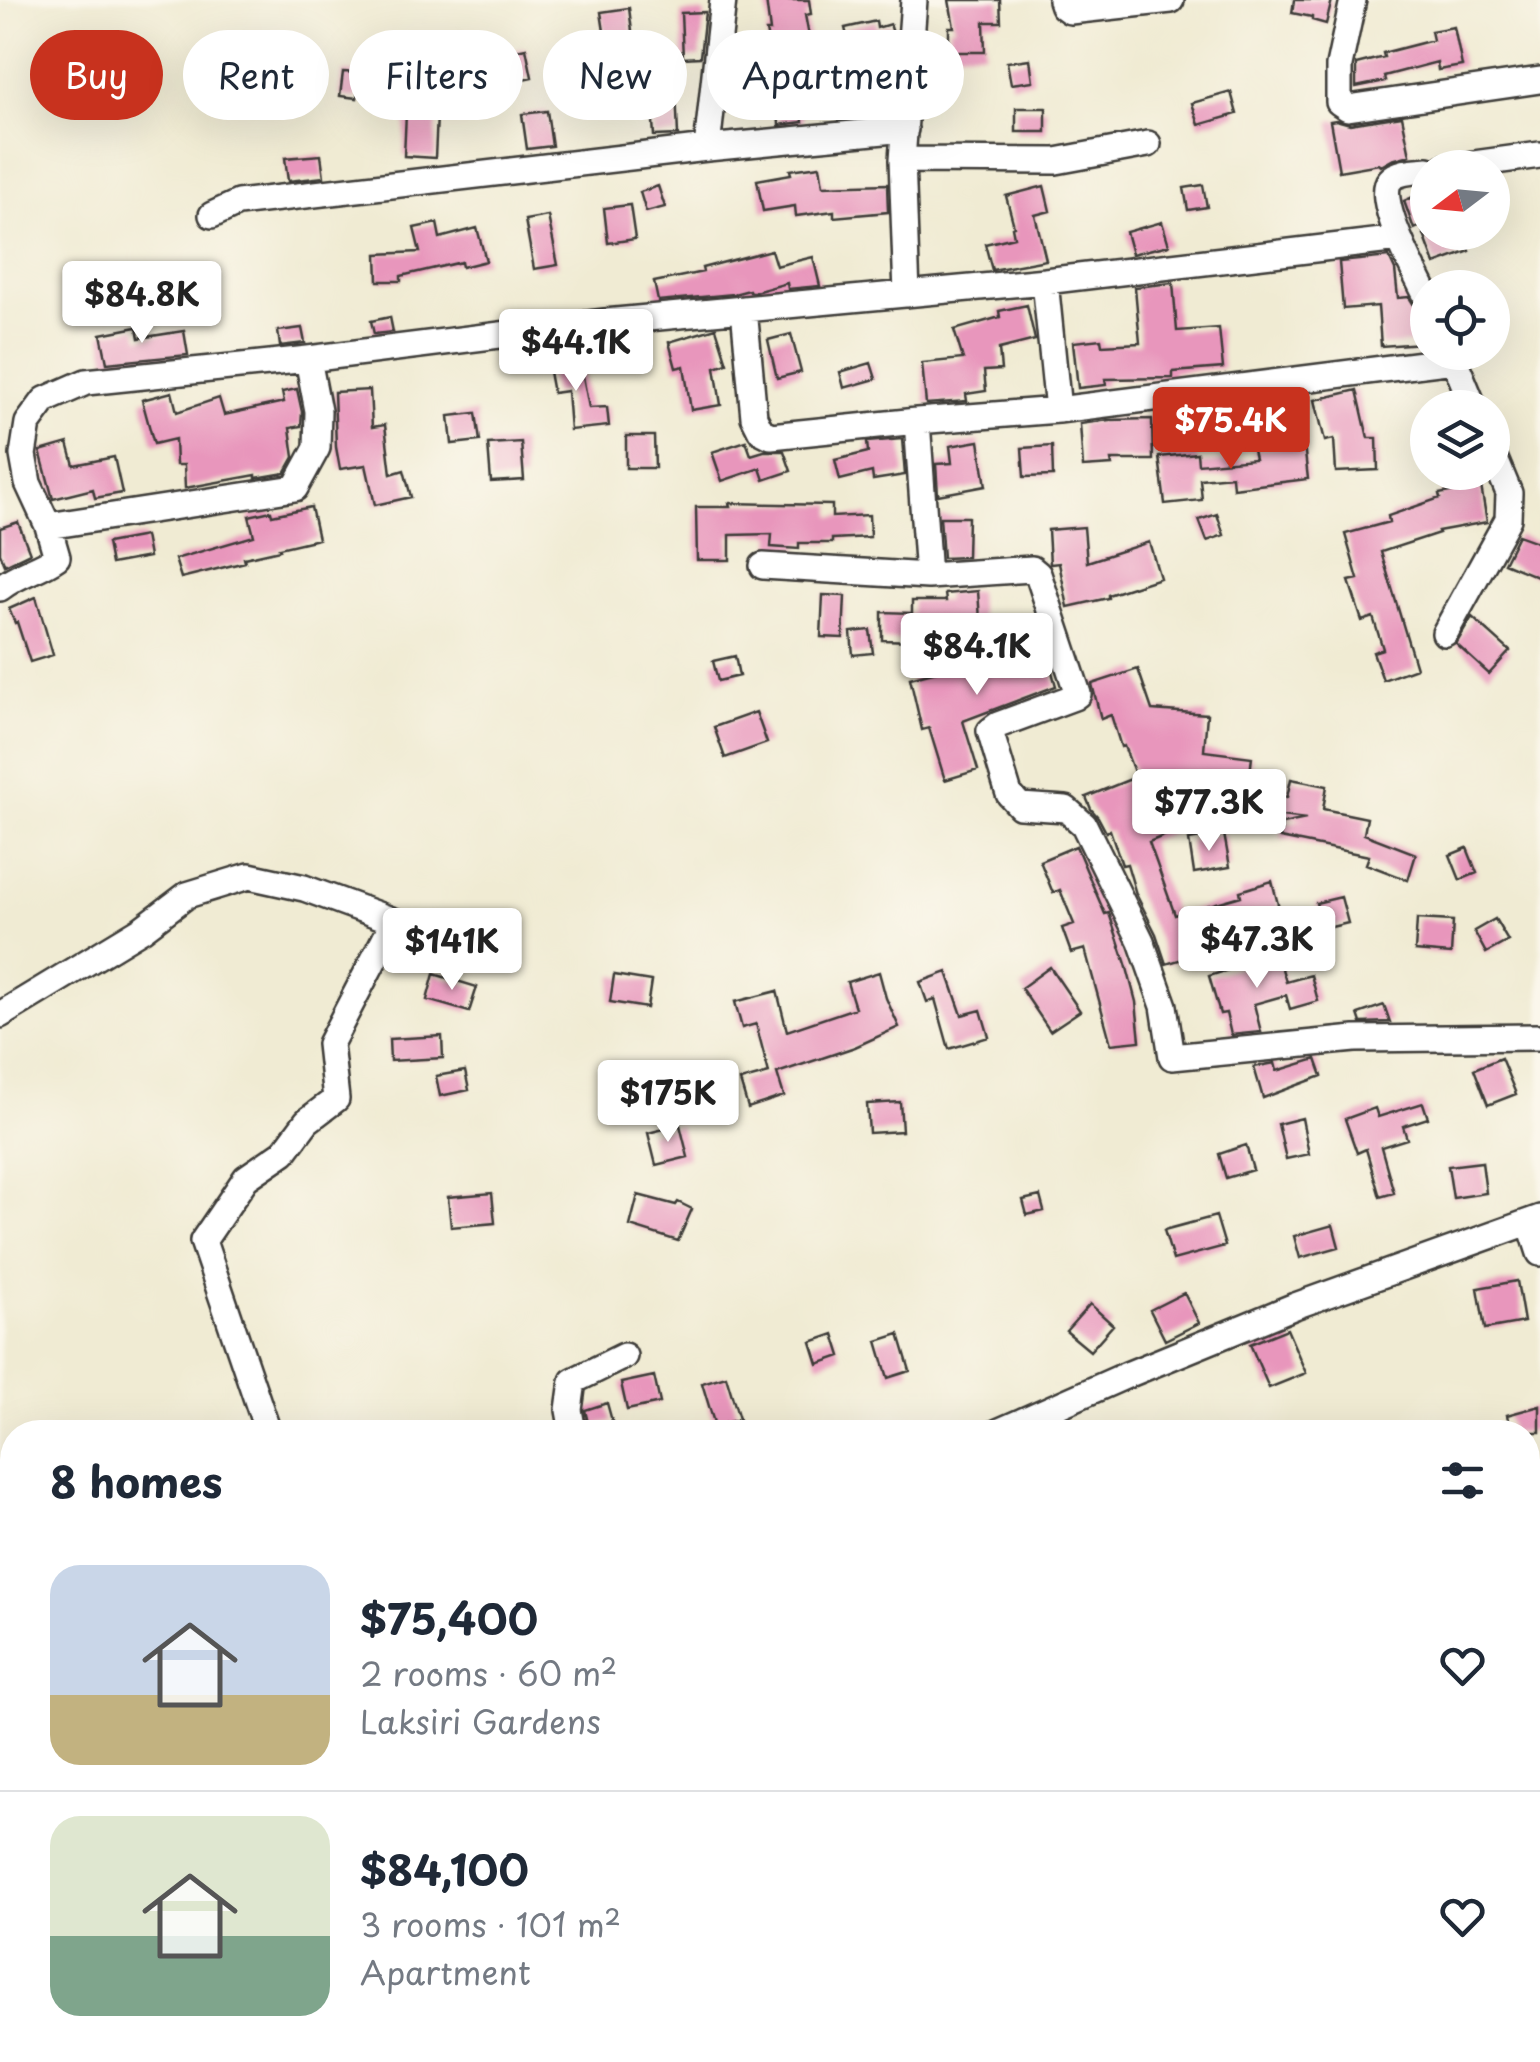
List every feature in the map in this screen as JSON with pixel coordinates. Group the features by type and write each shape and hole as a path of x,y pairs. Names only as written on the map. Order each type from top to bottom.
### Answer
{"street":[{"path":"707,148 723,0"},
{"path":"907,294 902,160 914,0"},
{"path":"1061,0 1070,11 1171,0"},
{"path":"1353,0 1339,66 1338,102 1348,108 1540,80"},
{"path":"212,215 238,203 905,129"},
{"path":"902,160 1056,161 1148,144"},
{"path":"1510,158 1540,154"},
{"path":"1410,172 1390,180 1385,194 1414,270"},
{"path":"0,588 57,557 28,483 23,455 28,423 45,400 86,382 586,324 1044,281 1399,239"},
{"path":"1044,281 1058,410"},
{"path":"744,309 754,417 761,430 771,436 1058,410 1410,362"},
{"path":"48,526 295,488 318,448 318,411 308,359"},
{"path":"917,421 928,576"},
{"path":"1446,633 1508,519 1509,490"},
{"path":"763,566 928,576 1032,569 1038,574 1078,694 990,731 1009,794 1020,806 1066,809 1084,825 1141,941 1164,1006 1172,1057 1355,1039 1540,1037"},
{"path":"0,1016 142,930 186,895 249,876 304,888 394,922 330,1044 336,1099 307,1121 284,1152 246,1178 203,1241 264,1420"},
{"path":"1025,1420 1295,1306 1535,1220 1540,1253"},
{"path":"571,1420 573,1381 624,1356"}],"building":[{"path":"766,0 809,0 811,14 805,15 808,30 770,30"},
{"path":"949,0 1000,0 1001,22 984,22 985,52 964,52 964,30 949,30 954,27"},
{"path":"1294,0 1332,0 1326,24 1292,13"},
{"path":"629,8 632,30 604,30 601,12"},
{"path":"705,12 700,57 687,58 687,30 682,30 681,13"},
{"path":"876,21 877,28 890,24 892,30 846,30"},
{"path":"1454,27 1462,66 1438,70 1437,62 1356,87 1356,64 1433,40 1431,31"},
{"path":"526,48 532,77 523,79"},
{"path":"1030,59 1033,81 1011,84 1007,62"},
{"path":"343,72 349,72 349,97 340,96"},
{"path":"1231,92 1237,114 1199,125 1192,103"},
{"path":"1016,108 1046,108 1046,132 1016,132"},
{"path":"543,111 552,146 527,149 523,114"},
{"path":"1402,116 1410,155 1381,166 1339,171 1330,121 1350,124"},
{"path":"406,120 437,120 435,158 404,156"},
{"path":"653,120 677,120 678,135 654,136"},
{"path":"779,120 803,120 803,122 779,125"},
{"path":"321,155 324,177 288,181 285,158"},
{"path":"820,166 823,186 887,184 888,212 834,217 834,211 796,216 795,206 763,211 757,180"},
{"path":"1203,185 1207,207 1188,210 1184,188"},
{"path":"658,186 665,207 646,212 640,192"},
{"path":"1044,186 1050,211 1035,215 1046,260 992,270 985,244 1014,237 1006,196"},
{"path":"630,205 635,239 608,243 604,208"},
{"path":"548,216 558,265 534,269 525,220"},
{"path":"1162,222 1169,245 1132,254 1126,232"},
{"path":"437,223 440,238 477,228 486,261 462,267 461,262 401,276 401,281 378,281 377,254 420,252 414,228"},
{"path":"771,250 776,266 813,257 820,286 788,289 787,283 755,292 658,301 654,282 703,272 702,268"},
{"path":"1430,250 1470,250 1470,251 1435,264"},
{"path":"1389,257 1395,270 1398,298 1410,299 1410,344 1381,346 1378,306 1343,309 1339,262"},
{"path":"1173,283 1177,331 1219,328 1223,368 1173,372 1173,378 1105,379 1106,385 1078,388 1073,342 1101,339 1102,345 1140,343 1135,287"},
{"path":"1027,305 1035,340 999,349 1001,370 984,371 986,391 966,394 967,401 926,404 922,363 963,359 954,330 1000,317 999,311"},
{"path":"390,317 393,332 374,334 371,321"},
{"path":"137,327 139,338 184,331 188,355 107,363 101,334"},
{"path":"302,328 305,343 280,346 278,331"},
{"path":"716,328 727,363 715,367 721,405 691,410 684,366 676,368 669,342"},
{"path":"791,334 801,372 777,378 768,340"},
{"path":"579,355 589,408 607,407 609,426 570,430 567,391 553,393 547,361"},
{"path":"871,363 876,379 844,388 840,372"},
{"path":"297,389 301,426 290,428 294,457 285,473 185,488 184,465 176,465 175,439 154,444 142,400 172,392 177,412 219,398 224,415 284,402 282,392"},
{"path":"370,390 372,427 385,425 391,474 404,470 411,497 375,505 366,465 340,469 336,447 334,392"},
{"path":"1357,390 1368,438 1377,438 1378,470 1336,472 1334,439 1325,441 1315,400"},
{"path":"476,413 480,441 452,444 449,416"},
{"path":"1152,419 1153,460 1111,460 1112,465 1083,467 1080,424"},
{"path":"626,436 654,436 655,468 626,468"},
{"path":"902,439 905,475 873,480 872,472 840,480 835,460 868,452 867,442"},
{"path":"746,441 751,455 784,451 791,471 764,480 760,468 722,481 712,452"},
{"path":"979,441 986,486 938,495 936,464 952,463 950,446"},
{"path":"521,442 524,480 491,482 488,444"},
{"path":"68,443 74,465 114,457 122,493 95,498 93,489 53,499 40,451"},
{"path":"1304,444 1308,479 1233,488 1232,476 1200,479 1202,500 1165,504 1159,457 1197,453 1198,464 1255,459 1253,450"},
{"path":"1052,446 1053,476 1024,477 1022,448"},
{"path":"1482,490 1487,522 1438,531 1381,552 1416,668 1383,680 1373,652 1383,649 1373,617 1362,621 1349,581 1358,579 1345,534 1389,522 1388,516 1440,498 1439,494"},
{"path":"729,503 832,505 832,517 869,515 870,537 799,543 799,549 771,547 772,534 730,535 730,560 697,560 696,507 730,507"},
{"path":"311,507 318,539 181,578 175,559 254,536 249,516"},
{"path":"1217,514 1224,535 1207,541 1199,520"},
{"path":"940,517 968,517 967,557 943,558"},
{"path":"18,522 30,553 5,565 0,553 0,528"},
{"path":"1084,527 1087,562 1149,542 1160,578 1108,598 1068,607 1059,563 1050,564 1048,530"},
{"path":"1518,535 1540,543 1540,578 1504,563"},
{"path":"145,536 149,557 111,564 107,543"},
{"path":"978,591 982,648 913,649 913,641 882,640 882,612 912,613 912,601 946,601 945,594"},
{"path":"823,595 845,596 843,638 821,637"},
{"path":"36,597 53,655 30,662 9,609"},
{"path":"1472,617 1510,651 1489,674 1456,644"},
{"path":"870,630 873,653 853,655 851,632"},
{"path":"1042,636 1056,686 963,721 978,770 945,780 929,728 922,730 910,678 1009,652 1008,646"},
{"path":"735,656 739,676 718,681 713,661"},
{"path":"1138,669 1152,710 1207,714 1204,751 1252,757 1248,790 1287,797 1291,779 1327,786 1323,809 1367,818 1364,834 1416,854 1408,880 1366,864 1369,856 1280,838 1282,824 1306,819 1208,807 1209,798 1165,811 1173,832 1149,842 1175,915 1241,896 1240,891 1272,881 1280,912 1248,920 1247,915 1179,934 1186,958 1166,964 1127,864 1122,865 1110,830 1106,832 1086,797 1136,777 1111,715 1101,719 1092,684"},
{"path":"756,712 767,743 725,758 714,727"},
{"path":"1224,834 1230,867 1194,873 1189,840"},
{"path":"1076,846 1105,914 1109,913 1126,964 1136,1002 1140,1041 1111,1044 1085,949 1071,953 1062,928 1074,924 1060,890 1053,893 1040,861"},
{"path":"1467,848 1477,873 1460,880 1450,855"},
{"path":"1341,897 1348,923 1323,929 1316,903"},
{"path":"1417,919 1453,921 1451,954 1415,951"},
{"path":"1495,919 1508,941 1486,953 1474,931"},
{"path":"1276,949 1286,982 1311,975 1318,1001 1290,1009 1286,995 1254,1004 1261,1032 1231,1035 1226,1013 1220,1014 1209,976 1254,962 1253,956"},
{"path":"1050,967 1080,1011 1050,1031 1021,988"},
{"path":"879,972 899,1027 855,1047 777,1073 784,1096 748,1108 740,1081 769,1073 756,1024 742,1028 735,1002 777,991 787,1031 855,1008 847,982"},
{"path":"947,972 962,1015 981,1010 989,1037 949,1049 935,999 927,1002 920,982"},
{"path":"434,974 477,987 469,1012 427,1000"},
{"path":"614,975 651,981 647,1008 610,1002"},
{"path":"1384,1005 1390,1022 1361,1023 1358,1014"},
{"path":"442,1036 443,1058 390,1061 389,1039"},
{"path":"1501,1058 1516,1094 1488,1105 1474,1069"},
{"path":"1316,1059 1322,1076 1263,1098 1254,1067 1275,1063 1277,1071"},
{"path":"465,1071 469,1090 440,1096 436,1076"},
{"path":"900,1102 902,1131 869,1133 867,1104"},
{"path":"1423,1103 1428,1118 1403,1126 1407,1139 1381,1147 1394,1193 1380,1197 1366,1149 1357,1153 1345,1119 1375,1108 1378,1117"},
{"path":"1302,1118 1309,1154 1286,1159 1278,1124"},
{"path":"680,1125 688,1157 656,1165 648,1133"},
{"path":"1246,1145 1253,1170 1226,1178 1219,1154"},
{"path":"1482,1162 1486,1193 1453,1198 1448,1166"},
{"path":"492,1193 495,1223 451,1227 448,1197"},
{"path":"638,1195 676,1205 678,1202 692,1209 678,1241 630,1226"},
{"path":"1040,1196 1044,1211 1027,1215 1023,1200"},
{"path":"1216,1216 1225,1246 1173,1260 1164,1230"},
{"path":"1333,1225 1339,1247 1300,1258 1294,1236"},
{"path":"1517,1281 1524,1322 1485,1329 1478,1288"},
{"path":"1184,1293 1199,1323 1165,1340 1150,1310"},
{"path":"1090,1304 1113,1325 1090,1351 1066,1331"},
{"path":"1287,1329 1306,1373 1269,1388 1250,1344"},
{"path":"834,1334 841,1356 818,1364 811,1342"},
{"path":"899,1334 910,1371 888,1378 877,1341"},
{"path":"654,1376 660,1403 627,1410 621,1383"},
{"path":"726,1376 739,1419 713,1420 702,1383"},
{"path":"607,1403 612,1420 587,1420 585,1410"},
{"path":"1540,1406 1540,1420 1508,1420 1507,1415"}]}
